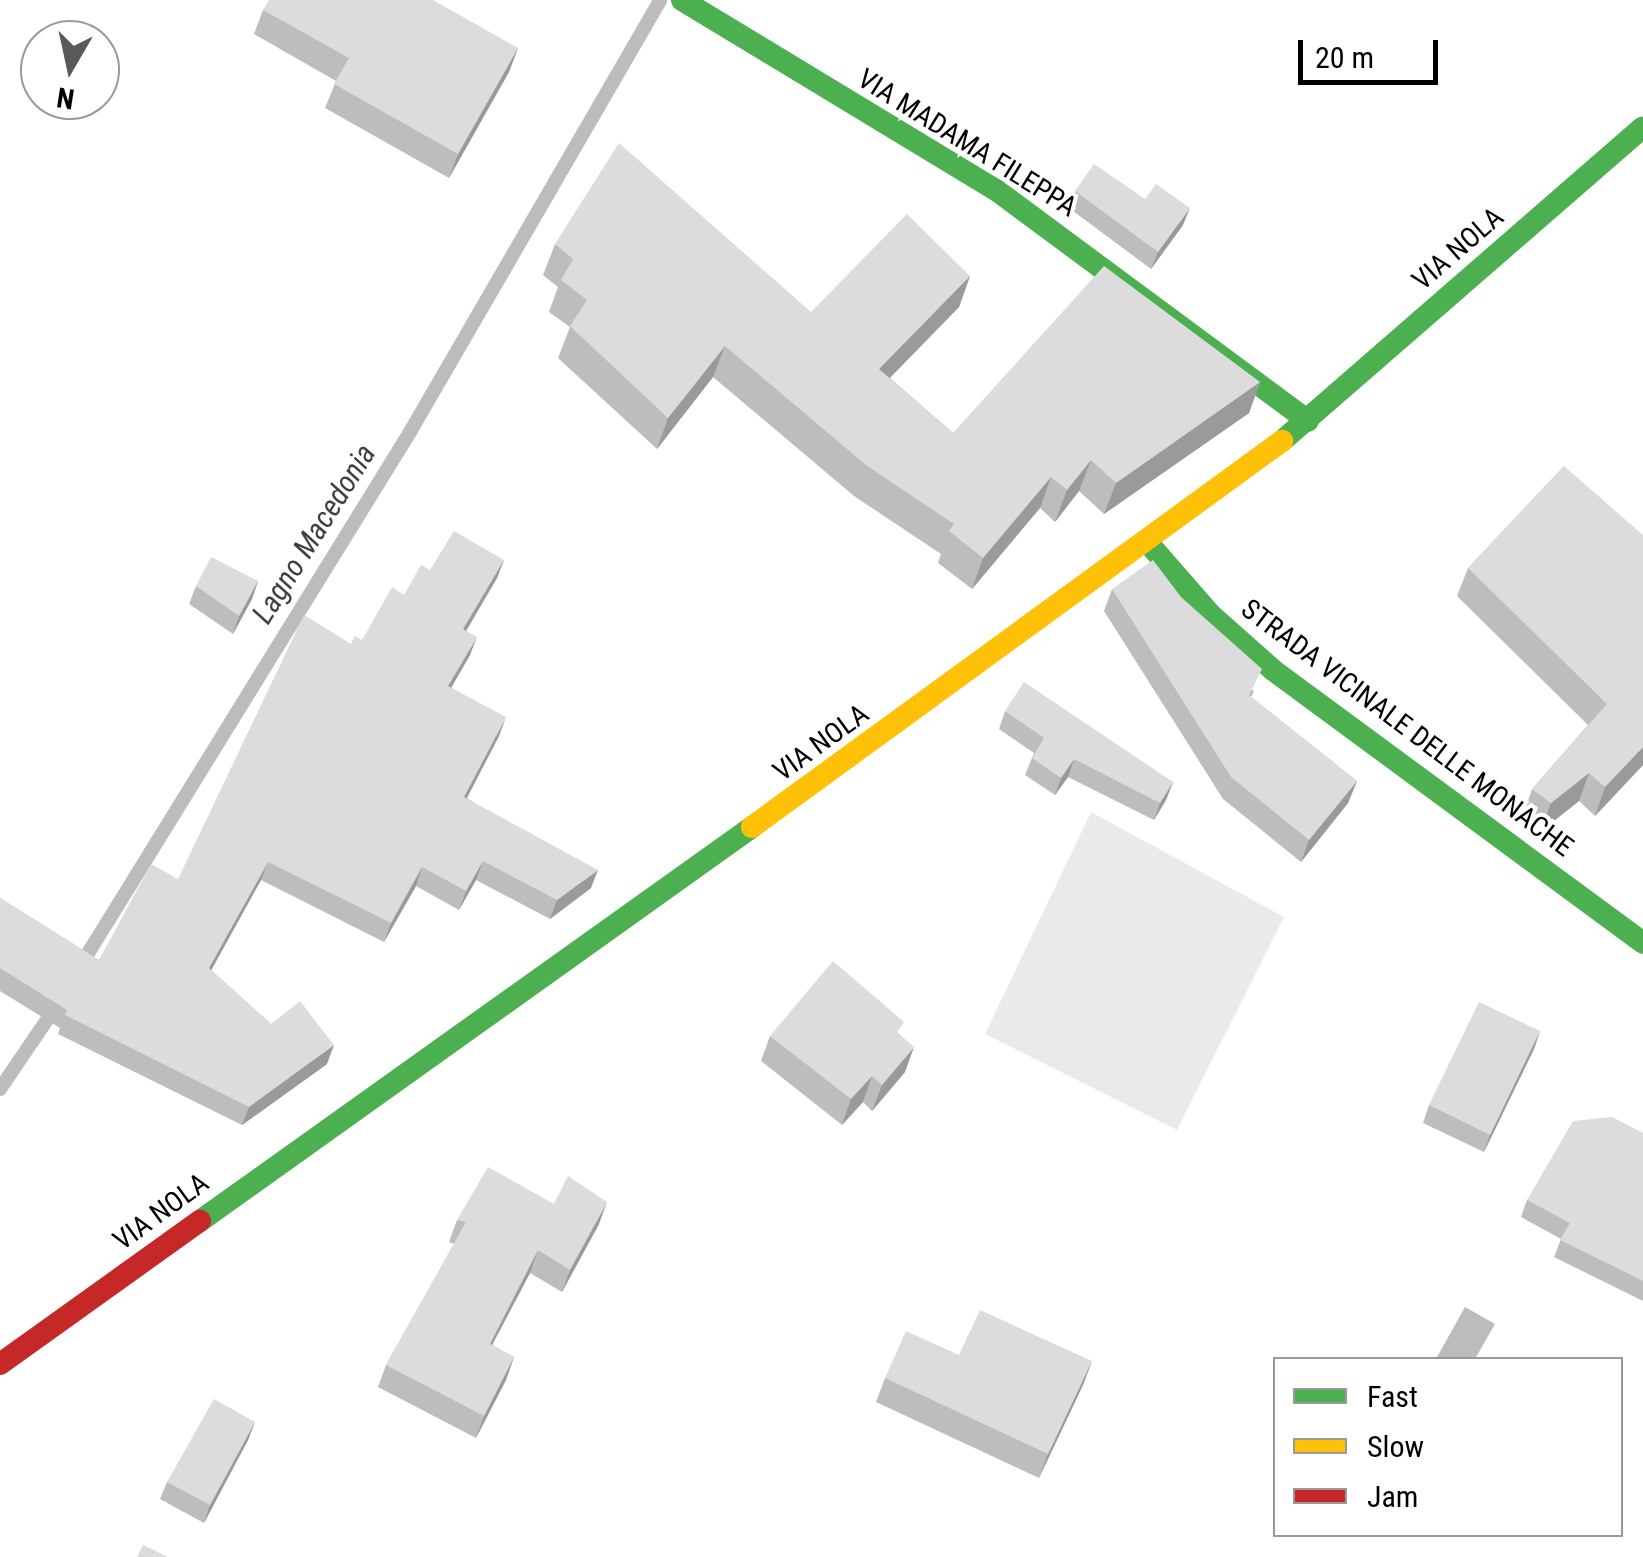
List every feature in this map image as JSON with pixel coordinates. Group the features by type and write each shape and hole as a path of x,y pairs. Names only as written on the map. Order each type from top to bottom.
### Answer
{"street":[{"name":"VIA MADAMA FILEPPA","path":"682,0 996,190 1308,421"},
{"name":"VIA NOLA","path":"0,1364 1149,544 1308,421 1643,127"},
{"name":"STRADA VICINALE DELLE MONACHE","path":"1149,544 1210,614 1272,670 1643,943"}],"shaded area":[{"path":"1091,812 1284,917 1177,1130 985,1034"},
{"path":"1465,1307 1495,1324 1476,1357 1437,1357"}],"building":[{"path":"269,0 433,0 518,48 458,154 334,84 349,58 263,10"},
{"path":"619,143 811,312 907,214 970,276 879,369 953,433 1104,266 1260,382 1116,483 1091,460 1067,490 1051,477 983,558 949,531 954,524 866,465 725,346 668,418 570,326 587,300 561,280 573,259 555,244"},
{"path":"1094,164 1145,199 1156,184 1190,208 1158,252 1075,191"},
{"path":"1564,466 1643,535 1643,747 1605,787 1589,773 1551,803 1532,789 1607,704 1468,568"},
{"path":"454,531 504,560 463,629 477,637 448,686 506,717 464,797 598,870 557,900 483,861 466,891 422,867 391,923 268,862 209,968 271,1024 300,1001 334,1045 249,1107 65,1015 67,1010 0,968 0,898 99,960 151,864 178,879 304,615 351,644 355,636 362,640 392,587 404,595 421,565 430,570"},
{"path":"211,557 258,581 239,616 196,586"},
{"path":"1153,560 1181,597 1262,669 1249,695 1357,781 1309,840 1231,777 1112,589"},
{"path":"1024,682 1173,782 1160,803 1074,759 1061,778 1032,758 1044,738 1005,711"},
{"path":"833,961 904,1022 897,1032 914,1047 882,1085 872,1076 851,1099 770,1036"},
{"path":"1479,1002 1540,1031 1490,1135 1429,1105"},
{"path":"1612,1117 1643,1133 1643,1281 1560,1240 1570,1223 1527,1200 1573,1121"},
{"path":"488,1167 554,1204 568,1176 607,1202 570,1270 538,1250 490,1344 514,1357 484,1416 386,1365 466,1222 457,1220"},
{"path":"980,1310 1092,1361 1048,1454 885,1378 906,1331 959,1355"},
{"path":"214,1399 255,1422 210,1505 167,1482"},
{"path":"143,1545 168,1557 137,1557"}],"waterway":[{"name":"Lagno Macedonia","path":"79,968 410,432 660,0"},
{"name":"Lagno Macedonia","path":"0,1089 55,1008"}],"traffic: fast":[{"path":"682,0 996,190 1308,421"},
{"path":"1282,441 1643,127"},
{"path":"1149,544 1210,614 1273,670 1643,943"},
{"path":"200,1221 752,827"}],"traffic: slow":[{"path":"752,827 1282,441"}],"traffic: jam":[{"path":"0,1364 200,1221"}]}
